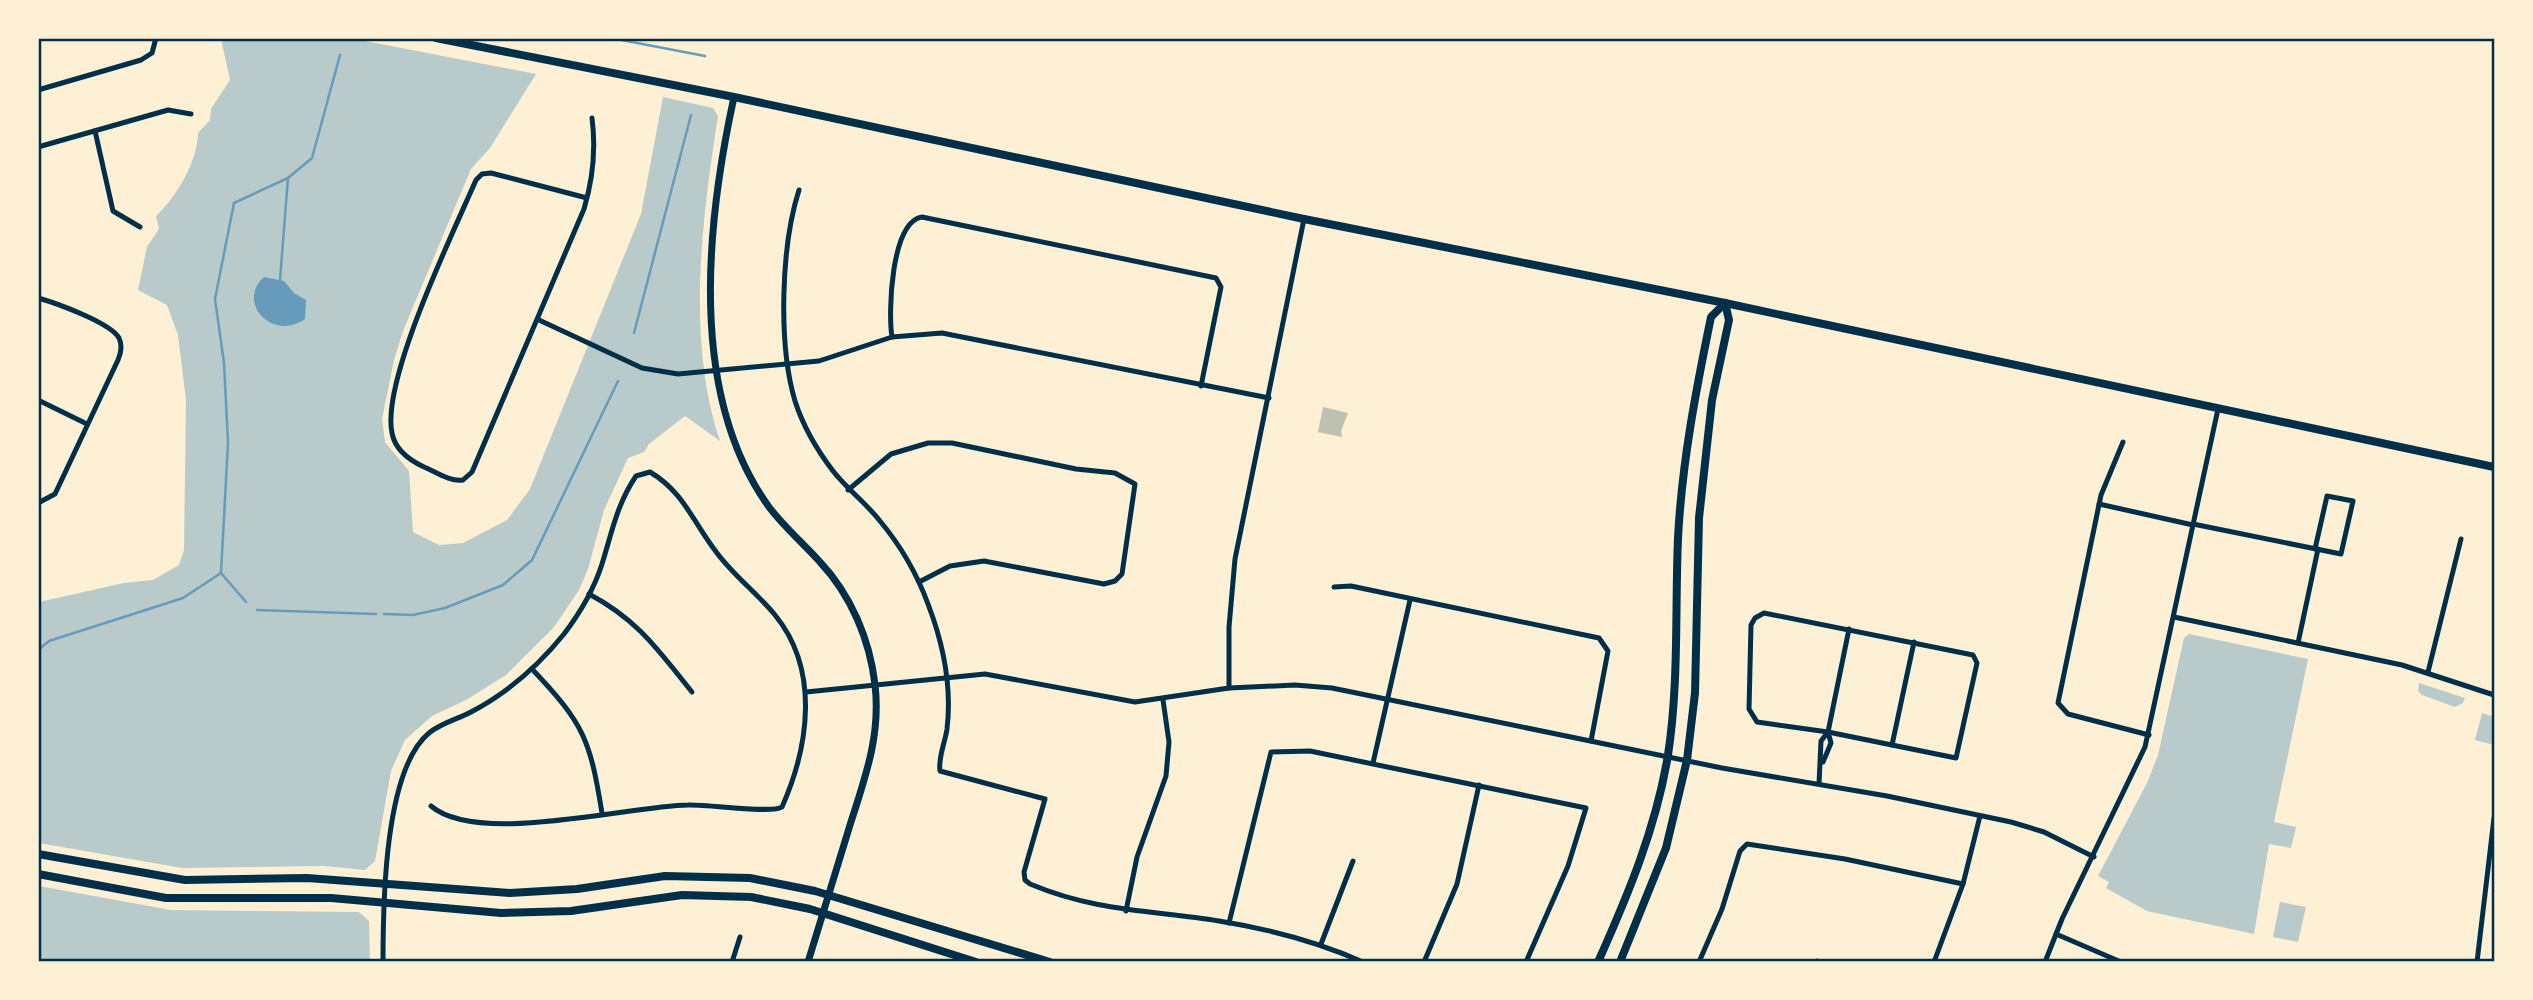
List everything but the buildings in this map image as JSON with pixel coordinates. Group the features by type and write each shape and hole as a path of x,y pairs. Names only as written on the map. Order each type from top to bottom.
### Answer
{"main road":[{"path":"436,38 734,97 1304,219 1725,303 2494,467"},
{"path":"1598,961 1641,859 1667,756 1676,666 1678,540 1686,447 1712,317 1725,303"},
{"path":"1620,961 1666,848 1686,760 1695,693 1699,518 1712,400 1729,320 1725,303"},
{"path":"38,854 185,880 307,878 532,893 665,876 710,875 762,880 829,896 1050,961"},
{"path":"38,874 166,898 331,898 460,910 541,913 682,895 751,897 823,913 975,961"}],"street":[{"path":"38,90 78,76 141,60 152,53 156,38"},
{"path":"734,97 718,186 713,256 716,372 726,419 744,466 779,520 839,587 864,636 875,685 874,746 808,961"},
{"path":"38,147 168,110 191,114"},
{"path":"587,198 491,173 482,174 476,180 410,336 391,417 392,435 402,453 454,481 466,479 472,472 539,320 587,198 594,157 592,118"},
{"path":"96,131 113,211 140,227"},
{"path":"799,190 789,218 784,300 795,401 818,450 848,490 880,521 919,582 936,626 947,678 947,728 940,771 1042,796 1045,803 1024,872 1025,880 1074,901 1126,911 1228,923 1321,944 1363,961"},
{"path":"892,337 889,298 903,232 910,221 922,217 1216,278 1221,287 1201,386"},
{"path":"1229,688 1228,627 1235,559 1304,219"},
{"path":"38,298 107,327 120,339 118,360 55,494 38,503"},
{"path":"539,320 642,368 678,374 819,361 892,337 959,335 1269,398"},
{"path":"38,400 87,424"},
{"path":"2045,961 2134,775 2149,734 2218,409"},
{"path":"2123,442 2106,477 2099,504 2058,704 2068,714 2149,734"},
{"path":"848,490 891,454 928,443 952,443 1076,469 1115,473 1135,484 1136,493 1122,573 1115,581 1104,584 984,561 950,566 919,582"},
{"path":"383,961 382,903 401,777 418,743 431,731 501,694 533,669 565,632 589,594 602,565 618,507 636,476 646,471 666,482 679,495 715,552 781,622 797,652 806,692 805,733 785,801 779,810 768,812 692,804 542,822 504,823 456,818 431,806"},
{"path":"2099,504 2193,524 2317,549 2341,554 2353,501 2327,496 2317,549 2298,643"},
{"path":"2428,672 2461,539"},
{"path":"1334,587 1346,586 1599,638 1608,651 1591,741"},
{"path":"589,594 627,617 642,631 692,692"},
{"path":"1373,762 1410,600"},
{"path":"1768,613 1849,629 1972,654 1977,663 1956,758 1828,732 1761,723 1752,716 1749,709 1751,625 1758,616 1768,613"},
{"path":"2174,617 2428,672 2494,695"},
{"path":"1819,783 1822,764 1831,743 1828,732 1849,629"},
{"path":"1892,745 1914,642"},
{"path":"533,669 572,713 586,739 602,813"},
{"path":"806,692 985,674 1121,702 1163,700 1229,688 1314,686 1980,816 2044,832 2094,856"},
{"path":"1126,911 1137,857 1166,776 1169,742 1163,700"},
{"path":"1228,923 1271,752 1310,751 1586,808 1568,866 1526,961"},
{"path":"1424,961 1457,884 1479,785"},
{"path":"1934,961 1963,884 1980,816"},
{"path":"2477,961 2494,818"},
{"path":"1699,961 1722,909 1741,848 1747,844 1834,857 1963,884"},
{"path":"1321,944 1353,861"},
{"path":"2485,887 2494,889"},
{"path":"2056,934 2121,961"},
{"path":"732,961 740,937"}],"shaded area":[{"path":"221,39 355,39 536,74 490,148 471,169 403,331 394,360 382,419 385,442 409,471 413,532 439,545 463,543 507,520 530,489 641,214 663,97 713,108 718,116 703,237 700,321 709,403 720,441 685,416 649,444 644,452 628,458 604,510 588,569 579,590 554,627 506,675 468,699 432,716 405,740 391,771 375,861 365,870 324,866 182,868 39,843 39,602 124,583 153,580 179,565 184,550 186,400 178,335 167,305 138,290 147,247 159,229 156,216 184,178 194,155 198,133 210,120 211,109 230,80"},
{"path":"2189,634 2308,659 2274,822 2296,827 2291,848 2269,844 2254,934 2147,911 2106,888 2109,882 2098,876 2147,783 2158,755 2184,638"},
{"path":"2419,683 2465,698 2463,703 2455,707 2422,695 2418,691"},
{"path":"2482,713 2494,717 2494,745 2475,740"},
{"path":"39,886 171,910 359,912 369,921 370,961 39,961"},
{"path":"2280,902 2306,907 2298,942 2273,937"}],"water":[{"path":"264,277 284,281 294,293 306,300 305,319 293,325 281,326 262,316 254,297 256,287"}],"waterway":[{"path":"611,38 705,56"},
{"path":"221,573 228,443 224,363 215,299 234,203 288,178 312,158 340,55"},
{"path":"634,333 691,115"},
{"path":"280,280 288,178"},
{"path":"384,614 413,615 445,608 503,585 532,560 618,381"},
{"path":"221,573 246,602"},
{"path":"38,650 49,641 183,598 221,573"},
{"path":"257,610 376,614"}]}
